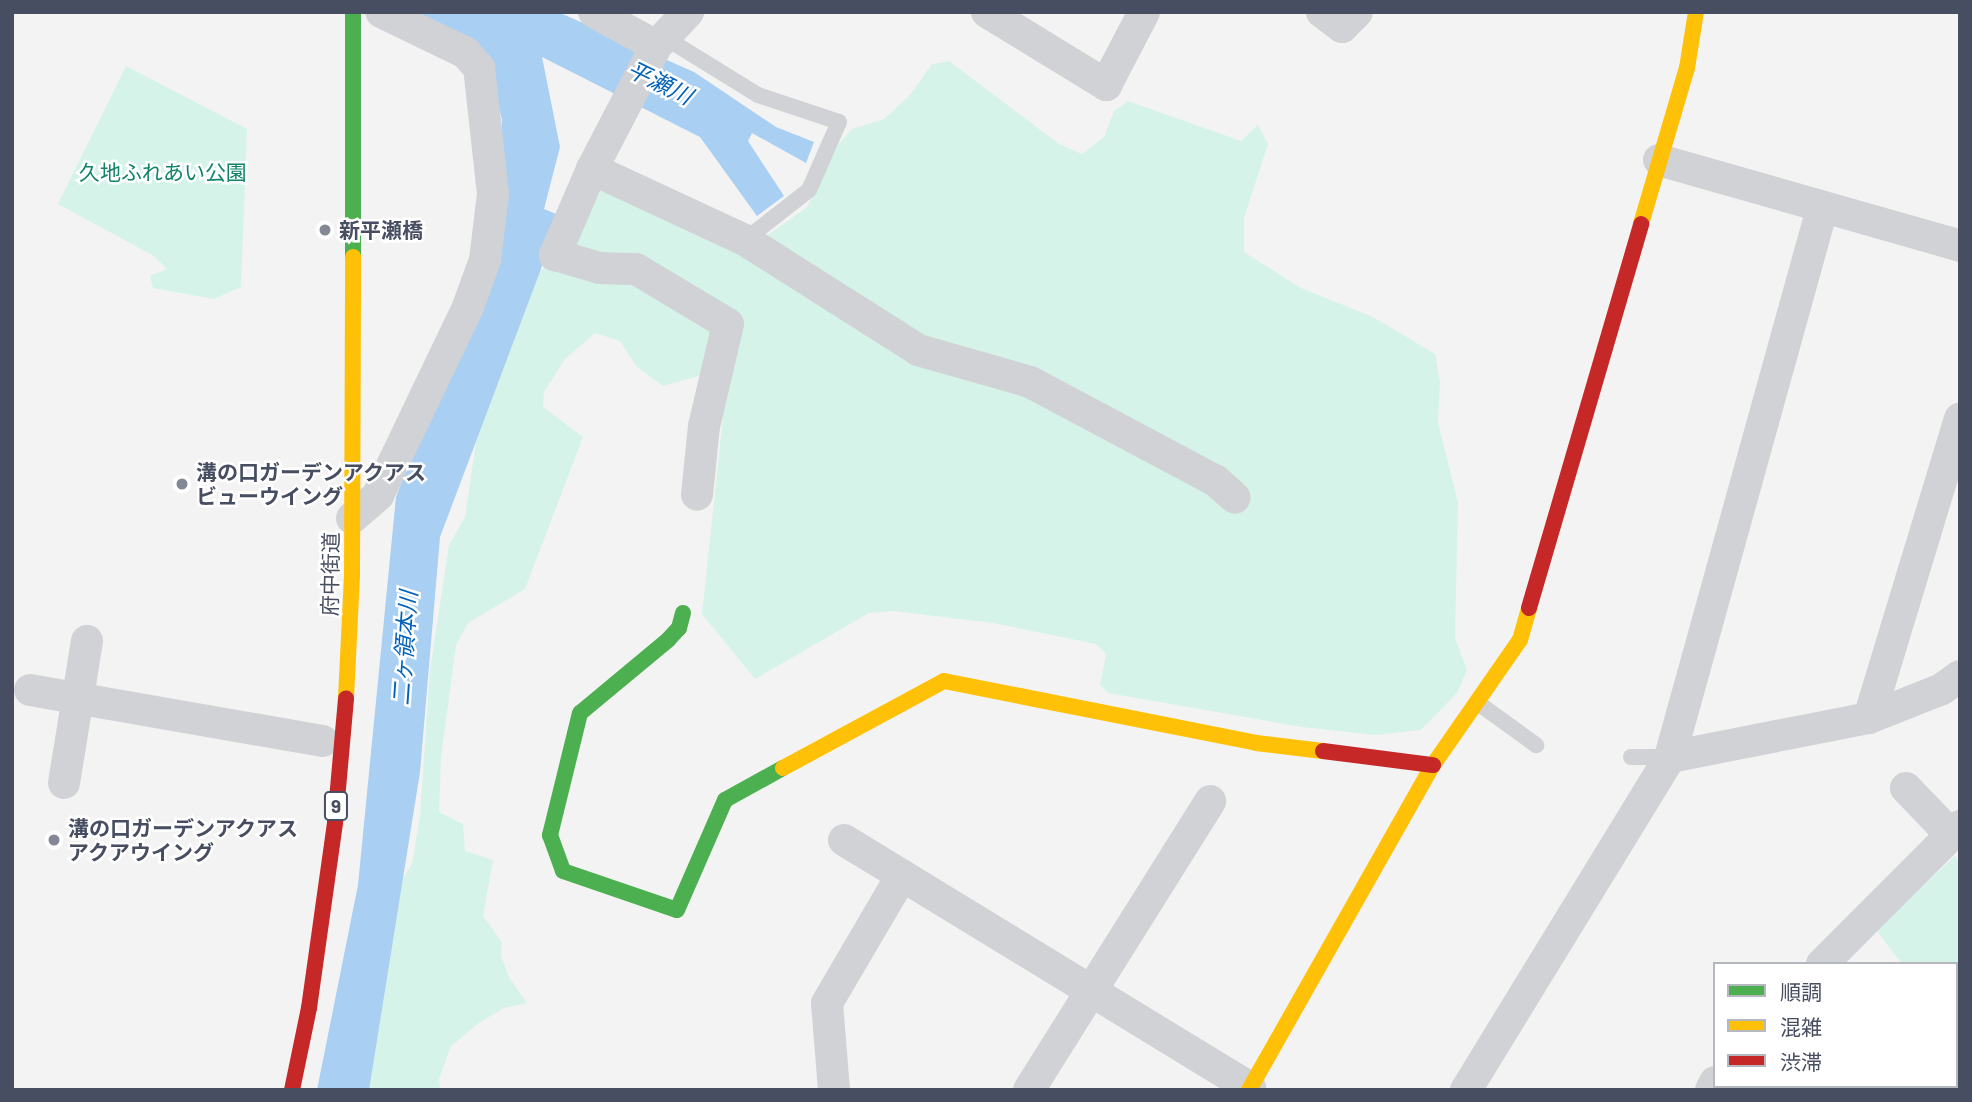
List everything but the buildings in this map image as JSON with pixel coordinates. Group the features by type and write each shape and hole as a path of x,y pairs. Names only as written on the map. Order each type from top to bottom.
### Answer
{"street":[{"name":"府中街道","path":"292,1090 309,1008 335,822 347,690 352,518 353,12"},
{"path":"352,518 378,495 468,307 485,260 493,194 479,68 466,53 381,12"},
{"path":"594,12 657,45"},
{"path":"688,12 657,45 630,102 592,169 555,255 600,268 636,269 728,324 704,426 696,495"},
{"path":"988,12 1105,85 1144,12"},
{"path":"1322,12 1342,27 1357,12"},
{"path":"844,840 1250,1089 1433,765 1520,640 1687,68 1696,12"},
{"path":"1659,160 1822,209 1960,246"},
{"path":"592,169 745,240 918,350 1030,382 1216,481 1235,498"},
{"path":"1466,1090 1670,757 1822,209"},
{"path":"1868,718 1960,418"},
{"path":"683,613 679,628 668,640 580,713 550,835 563,870 677,910 725,800 944,681 1256,743 1433,765"},
{"path":"64,783 86,641"},
{"path":"1670,757 1868,718 1942,689 1960,677"},
{"path":"30,690 323,741"},
{"path":"1824,962 1955,831 1906,788"},
{"path":"1029,1090 1210,801"},
{"path":"834,1090 827,1003 902,875"}],"lane":[{"path":"657,45 758,95 839,122 809,190 745,240"},
{"path":"1478,703 1536,745"},
{"path":"1631,757 1670,757"}],"green space":[{"path":"949,61 1059,144 1082,154 1104,137 1114,111 1128,101 1241,141 1258,125 1268,144 1244,218 1244,252 1301,288 1373,317 1435,354 1440,382 1438,423 1458,503 1455,638 1467,670 1457,693 1421,730 1375,735 1302,727 1108,693 1100,685 1106,654 1096,644 993,623 893,611 869,613 755,679 702,614 727,379 699,376 663,386 637,367 620,341 595,333 565,359 544,392 543,407 583,437 525,589 468,623 456,645 441,758 439,812 463,824 465,851 493,860 483,916 502,942 501,956 509,977 527,1003 504,1008 480,1022 451,1046 439,1079 440,1090 356,1090 390,898 412,864 420,816 430,670 449,545 465,517 477,435 534,277 571,243 601,191 626,199 740,255 807,207 838,145 852,129 884,119 910,95 932,64"},
{"name":"久地ふれあい公園","path":"126,66 247,129 241,287 214,299 153,288 150,276 167,269 154,256 58,204"},
{"path":"1955,856 1960,863 1960,1042 1958,962 1900,962 1876,930"}],"water":[{"path":"405,12 558,12 694,72 776,127 814,142 806,163 752,133 748,141 784,196 757,216 700,137 542,57 560,147 544,209 561,216 440,537 420,772 369,1090 317,1090 358,885 396,497 496,238 502,120 487,59"}],"traffic: fast":[{"path":"353,12 353,257"},
{"path":"683,613 679,628 668,640 580,713 550,835 563,871 677,910 725,800 783,768"}],"traffic: slow":[{"path":"1641,224 1687,68 1696,12"},
{"path":"346,698 352,576 353,257"},
{"path":"1249,1090 1433,765 1520,640 1529,608"},
{"path":"783,768 944,681 1256,743 1323,751"}],"traffic: jam":[{"path":"1529,608 1641,224"},
{"path":"292,1090 309,1008 335,822 346,698"},
{"path":"1323,751 1433,765"}],"place":[{"name":"新平瀬橋","path":"325,230"},
{"name":"溝の口ガーデンアクアス ビューウイング","path":"182,484"},
{"name":"溝の口ガーデンアクアス アクアウイング","path":"54,840"}],"water label":[{"name":"平瀬川","path":"660,82"},
{"name":"二ヶ領本川","path":"404,648"}]}
